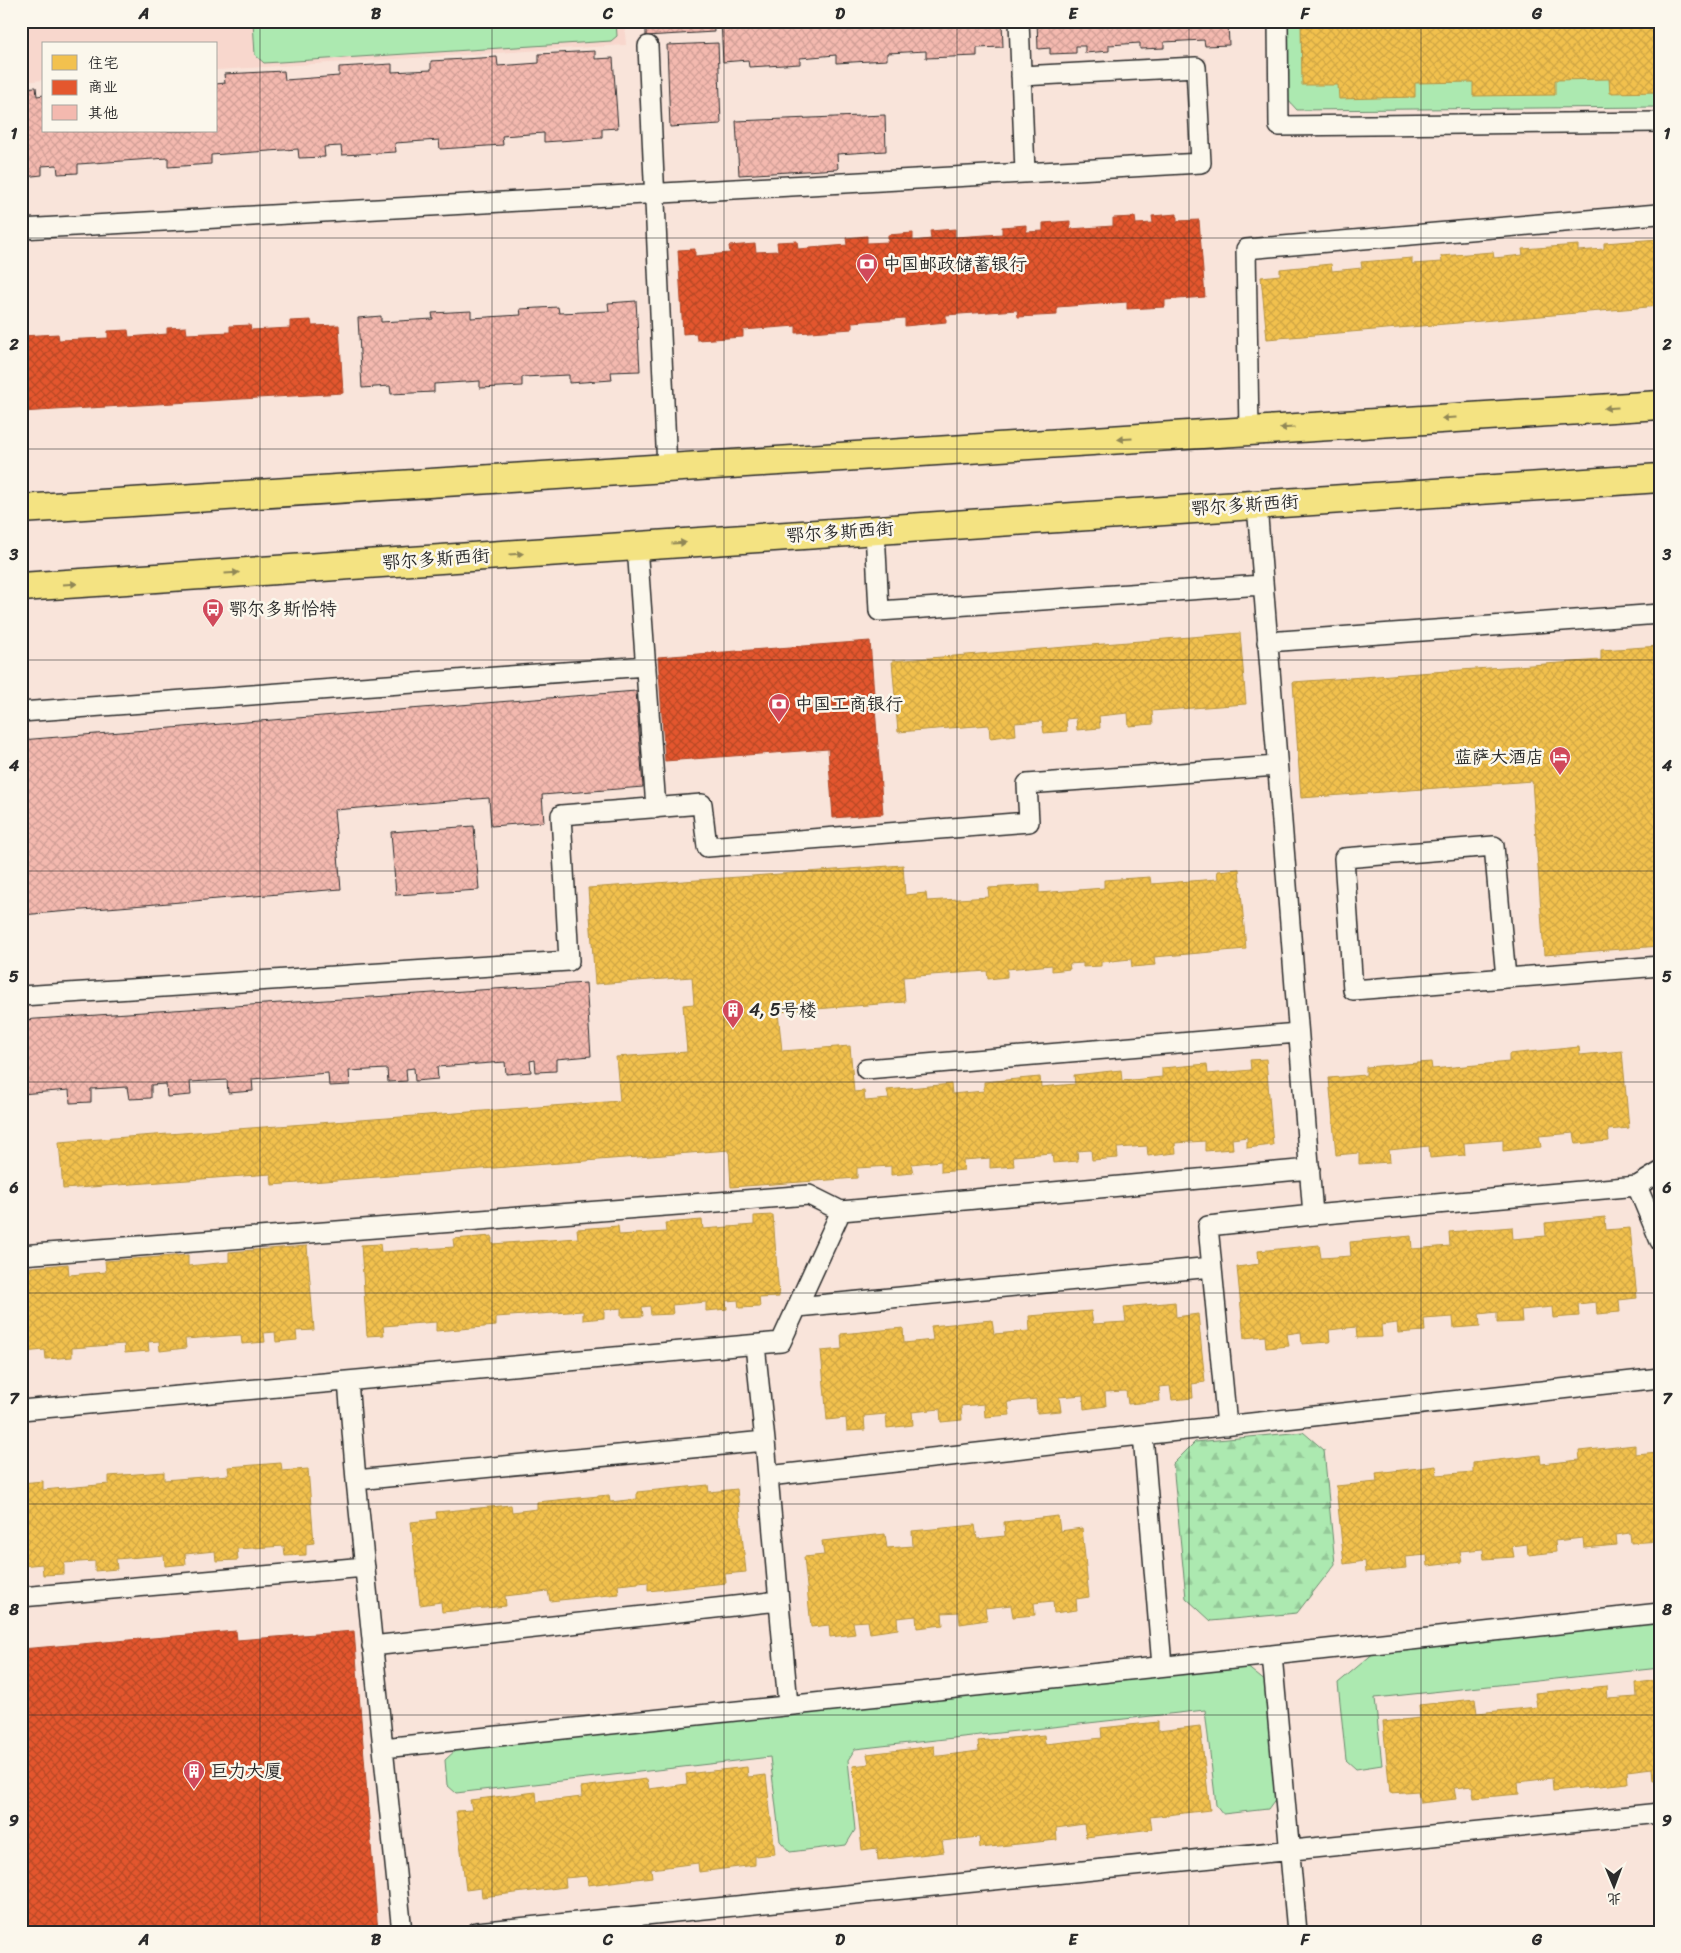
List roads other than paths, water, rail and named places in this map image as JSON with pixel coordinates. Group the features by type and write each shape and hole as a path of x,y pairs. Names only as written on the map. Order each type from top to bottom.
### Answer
{"main road":[{"path":"21,509 1660,404"},
{"name":"鄂尔多斯西街","path":"21,587 1660,478"}],"lane":[{"path":"1019,21 1025,172"},
{"path":"1278,21 1279,126 1660,122"},
{"path":"648,46 667,468"},
{"path":"21,229 1201,163 1196,67 1021,76"},
{"path":"1249,431 1246,249 1658,214"},
{"path":"1257,505 1313,1215"},
{"path":"875,530 880,611 1262,585"},
{"path":"637,546 656,808"},
{"path":"1267,642 1660,614"},
{"path":"21,712 646,666"},
{"path":"21,996 569,961 561,815 702,804 707,847 1029,822 1027,784 1277,766"},
{"path":"1506,978 1494,846 1344,858 1353,990 1660,966"},
{"path":"866,1069 1298,1034"},
{"path":"21,1255 809,1195 842,1211 1310,1169"},
{"path":"1227,1426 1208,1226 1637,1186 1660,1172"},
{"path":"1637,1186 1660,1240"},
{"path":"21,1410 782,1342 842,1211"},
{"path":"797,1307 1212,1267"},
{"path":"755,1345 788,1705"},
{"path":"768,1476 1660,1378"},
{"path":"348,1381 372,1646 402,1932"},
{"path":"1142,1435 1162,1666"},
{"path":"356,1480 765,1441"},
{"path":"21,1597 365,1567"},
{"path":"372,1646 779,1601"},
{"path":"383,1748 1660,1613"},
{"path":"1272,1655 1297,1932"},
{"path":"477,1932 1660,1813"}],"place":[{"name":"中国邮政储蓄银行","path":"867,283"},
{"name":"鄂尔多斯恰特","path":"213,628"},
{"name":"中国工商银行","path":"779,723"},
{"name":"蓝萨大酒店","path":"1560,776"},
{"name":"4, 5号楼","path":"733,1029"},
{"name":"巨力大厦","path":"194,1790"}]}
